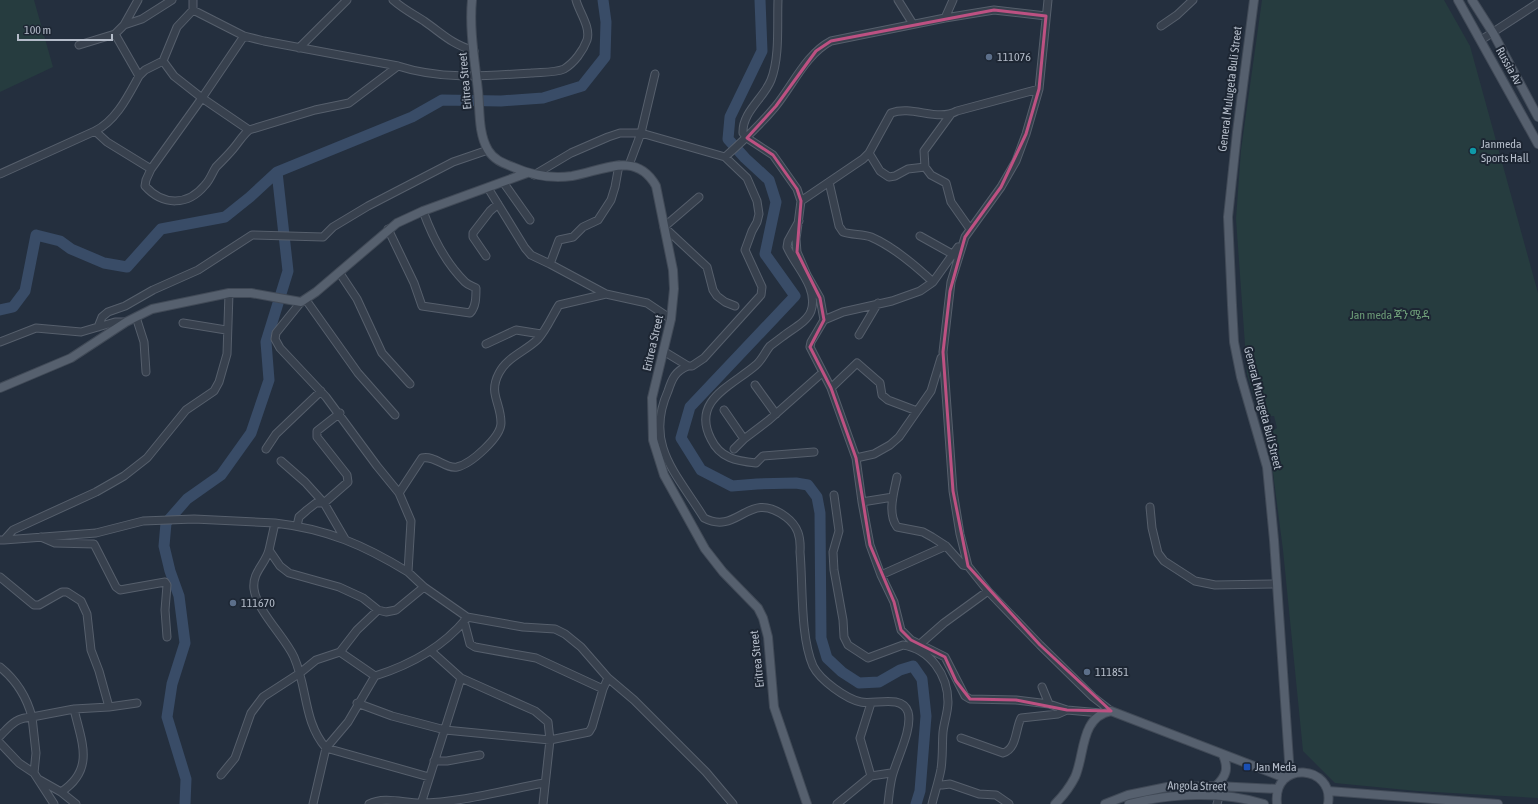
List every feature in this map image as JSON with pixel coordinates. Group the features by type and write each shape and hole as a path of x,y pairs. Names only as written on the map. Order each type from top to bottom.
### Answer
{"main road":[{"name":"Eritrea Street","path":"472,0 474,51 480,120 488,150 499,162 531,174 571,176 619,165 629,165 644,171 652,178 656,186 673,270 674,306 652,398 653,440 664,475 705,549 723,572 758,608 764,618 768,637 774,707 807,804"},
{"name":"General Mulugeta Buli Street","path":"1254,0 1228,217 1231,297 1234,342 1241,377 1267,467 1277,584 1287,777"},
{"name":"Russia Av","path":"1458,0 1538,144"},
{"name":"Russia Av","path":"1472,0 1492,33 1538,117"},
{"path":"0,388 71,358 145,311 229,293 244,293 271,296 286,300 303,301 388,229 402,220 503,182 531,174"},
{"path":"1055,804 1076,776 1084,740 1090,726 1101,713 1111,711 1223,755 1287,777 1304,772 1312,774 1319,778 1328,791 1328,804"},
{"path":"1216,786 1225,777 1226,771 1223,755"},
{"path":"1277,804 1278,789 1287,777"},
{"path":"1105,804 1128,795 1149,795 1167,787 1216,786 1278,789"},
{"path":"1328,791 1409,801 1498,804"},
{"name":"Angola Street","path":"1129,804 1149,795 1172,799 1218,800 1264,804"}],"street":[{"path":"79,45 115,34 124,25 138,0"},
{"path":"124,25 142,19 172,0"},
{"path":"0,174 95,131 109,121 126,99 139,76 145,70 163,61 177,26 193,10 193,0"},
{"path":"300,48 347,0"},
{"path":"393,0 402,9 424,21 448,40 474,51"},
{"path":"193,10 244,36 398,66 414,72 444,76 476,76 548,72 564,69 578,57 587,39 586,24 576,0"},
{"path":"778,0 777,44 773,70 767,88 744,122 743,133 747,138 774,156 793,180 801,201 797,252 807,275 820,298 824,320"},
{"path":"898,0 913,24"},
{"path":"946,18 953,0"},
{"path":"1048,0 1039,89 1026,134 1016,160 1001,187 970,229 954,256 933,282 920,291 892,301 843,312 824,320 811,342 810,347 830,388 856,458 870,545 881,575 894,602 901,630 906,637 945,657 964,696 970,699 1016,700 1049,704 1067,710 1101,713"},
{"path":"1161,26 1177,15 1193,0"},
{"path":"1481,40 1538,3"},
{"path":"727,156 747,138 776,106 816,51 821,46 831,41 913,24 994,10 1046,16"},
{"path":"115,34 139,76"},
{"path":"244,36 151,169 145,186 152,194 162,200 173,202 184,201 204,187 216,168 233,149 242,136 249,130 315,110 349,103 398,66"},
{"path":"163,61 174,76 202,98 249,130"},
{"path":"629,165 641,133 655,74"},
{"path":"801,201 863,159 869,153 891,113 916,112 937,115 951,114 970,107 1039,89"},
{"path":"951,114 924,151 925,168 931,174 946,183 951,202 970,229"},
{"path":"95,131 107,142 151,169"},
{"path":"531,174 608,136 620,133 641,133 727,156 747,178 757,201 758,214 757,222 745,250 762,290 762,295 704,358 692,366 680,369 674,375 662,403 658,428 661,446 704,518 710,521 726,523 759,507 774,508 794,523 801,538 800,552 806,640 814,667 821,678 852,700 871,703 886,701 899,703 905,706 909,716 904,742 892,777 888,804"},
{"path":"98,327 102,318 108,312 126,306 153,290 210,264 248,236 257,234 323,237 333,227 368,206 453,162 488,150"},
{"path":"869,153 880,171 889,177 895,176 908,169 925,168"},
{"path":"550,264 559,240 574,238 583,227 598,220 605,210 616,187 619,165"},
{"path":"503,182 530,220"},
{"path":"829,182 840,226 843,232 870,237 918,269 933,282"},
{"path":"488,188 531,255 606,294 647,303 672,319"},
{"path":"699,198 664,227 707,267 713,290 718,296 725,302 735,306"},
{"path":"486,256 473,237 473,233 490,211 498,204"},
{"path":"388,229 414,283 422,306 470,313 476,298 476,288 463,280 433,235 423,211"},
{"path":"799,221 788,241 787,247 811,290 813,298 812,310 806,319 770,346 758,363 716,395 707,409 705,420 707,432 715,448 722,455 734,460 756,463 763,456 814,452"},
{"path":"920,236 954,256"},
{"path":"856,458 864,457 890,445 907,427 931,392 943,352 951,282 965,237"},
{"path":"339,272 357,299 382,353 410,384"},
{"path":"2,540 13,530 96,492 124,476 147,458 186,410 214,391 220,382 227,354 228,342 226,330 229,293"},
{"path":"399,492 422,458 431,458 457,467 480,454 500,430 501,423 493,390 494,384 503,366 541,334 559,305 606,294"},
{"path":"395,415 358,373 303,301 276,333 275,339 280,348 321,391 340,414 377,466 399,492 411,521 408,572"},
{"path":"859,336 878,303"},
{"path":"136,317 144,342 146,372"},
{"path":"0,342 36,328 81,332 116,322 126,322"},
{"path":"183,323 226,330"},
{"path":"486,344 516,330 541,334"},
{"path":"664,352 688,366"},
{"path":"943,352 953,491 960,534 968,566 988,591 1093,697 1111,711"},
{"path":"678,360 680,369"},
{"path":"830,388 857,363 880,383 882,395 888,400 917,411"},
{"path":"734,449 822,373"},
{"path":"755,385 776,414"},
{"path":"266,449 276,434 321,391"},
{"path":"724,410 744,439"},
{"path":"296,526 299,517 307,510 316,503 324,503 348,482 349,478 317,437 317,431 340,414"},
{"path":"280,461 305,482 324,503 345,539"},
{"path":"896,477 892,514 897,527 923,532 946,546 963,565 968,566"},
{"path":"834,495 839,531 833,552 834,570 843,620 844,638 848,645 868,658 903,645 925,653 936,664 946,686 948,702 943,733 941,769 932,804"},
{"path":"862,502 893,497"},
{"path":"1150,507 1152,528 1158,553 1164,561 1195,581 1215,586 1277,584"},
{"path":"2,540 96,533 143,522 194,519 275,523 320,530 345,539 369,549 408,572 466,619 523,627 555,629 565,634 581,647 608,678 634,700 706,772 733,804"},
{"path":"275,523 269,550 254,576 254,591 259,603 294,656 300,673 311,723 316,737 326,748 429,777"},
{"path":"39,537 55,543 94,544 116,587 120,590 165,582 167,585 165,610 167,637"},
{"path":"881,575 946,546"},
{"path":"269,550 280,566 289,574 339,588 364,598 378,610 386,612 396,610 424,586"},
{"path":"0,577 34,605 39,605 62,592 67,592 81,601 87,614 91,650 99,671 109,707"},
{"path":"919,645 944,623 988,591"},
{"path":"221,775 234,758 251,713 257,704 269,692 300,673 316,660 340,652 357,630 378,610"},
{"path":"313,804 326,748 348,722 357,703 375,676 390,671 431,651 466,619"},
{"path":"466,619 470,644 475,647 536,658 603,689"},
{"path":"431,651 461,678 542,715 548,722 550,740 544,783 543,804"},
{"path":"340,652 375,676"},
{"path":"0,667 11,677 25,697 32,718 36,753 36,776 54,804"},
{"path":"421,804 461,678"},
{"path":"357,703 392,716 445,730 550,740 589,732 608,678"},
{"path":"1042,687 1049,704"},
{"path":"0,736 16,720 22,718 32,718 74,709 109,707 137,703"},
{"path":"871,703 860,738 871,776"},
{"path":"61,792 77,778 84,762 83,743 74,709"},
{"path":"961,738 1003,753 1012,747 1021,718 1058,714 1067,710"},
{"path":"0,743 19,763 76,804"},
{"path":"434,762 480,755"},
{"path":"837,804 871,776 891,773"},
{"path":"369,804 383,801 421,804 544,783"},
{"path":"942,785 950,784 979,794 996,795 1009,804"},
{"path":"1165,804 1172,799"}],"highlighted area":[{"path":"994,10 1046,16 1039,89 1026,134 1001,187 965,237 950,291 943,352 953,491 968,566 1040,645 1111,711 1067,710 1016,700 970,699 956,681 945,657 911,640 901,630 894,602 870,545 856,458 831,388 810,347 824,320 820,298 797,252 801,201 797,189 773,155 747,138 776,106 816,51 831,41"}],"green space":[{"path":"0,0 34,0 53,67 0,92"},
{"name":"Jan meda ጃን ሜዳ","path":"1262,0 1444,0 1470,46 1538,293 1538,798 1417,791 1335,783 1303,751 1283,550 1268,434 1277,428 1274,416 1260,417 1247,373 1236,219 1241,150"}],"waterway":[{"path":"0,310 13,307 25,291 36,235 60,241 71,249 104,263 127,267 161,229 225,217 250,197 277,172 412,117 442,100 501,101 543,98 582,86 605,57 606,22 603,0"},
{"path":"760,0 762,51 730,117 728,139 745,158 769,180 776,202 765,254 795,296 690,407 681,438 701,470 732,486 796,483 808,485 817,497 820,513 821,638 827,658 842,672 859,683 879,682 900,670 913,666 922,679 926,716 920,791 916,804"},
{"path":"185,804 186,779 167,717 172,684 185,643 179,596 170,571 164,546 166,523 187,499 221,475 251,433 269,380 266,342 288,271 277,172"}],"place":[{"name":"111076","path":"989,57"},
{"name":"Janmeda Sports Hall","path":"1473,151"},
{"name":"111670","path":"233,603"},
{"name":"111851","path":"1087,672"},
{"name":"Jan Meda","path":"1247,767"}]}
